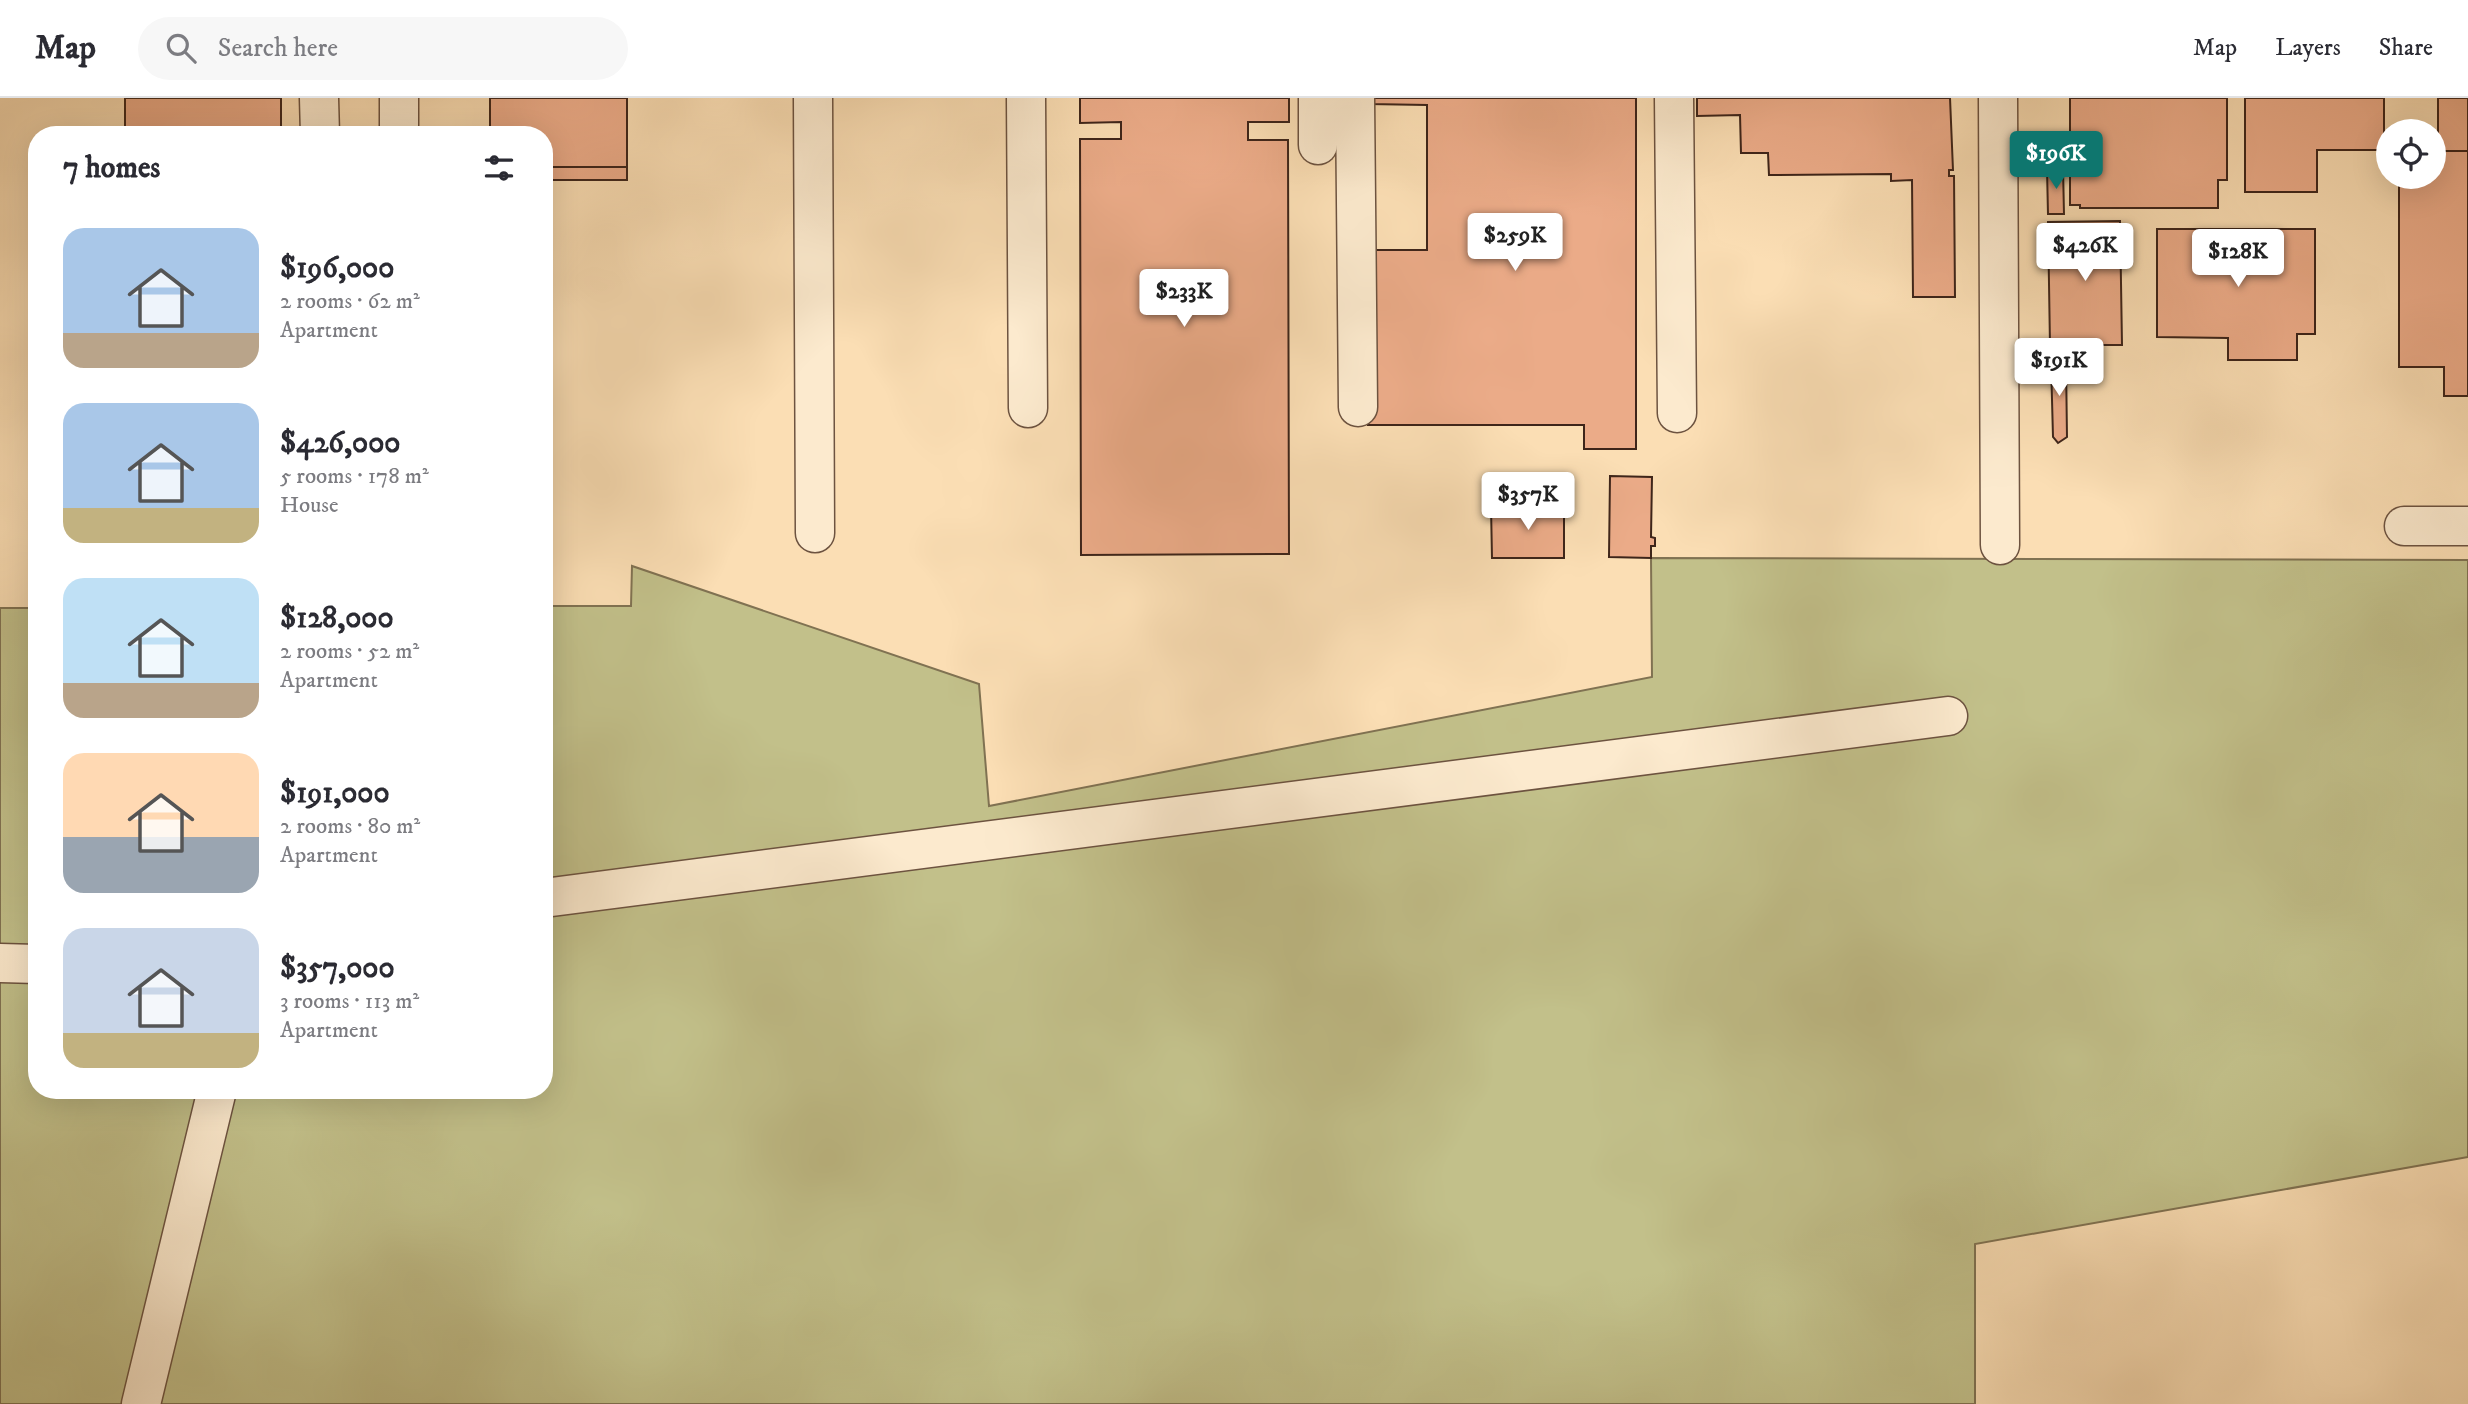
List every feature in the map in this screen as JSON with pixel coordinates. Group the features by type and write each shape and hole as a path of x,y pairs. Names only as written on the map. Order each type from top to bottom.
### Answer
{"lane":[{"path":"319,98 320,126"},
{"path":"399,98 399,126"},
{"path":"813,98 815,533"},
{"path":"1026,98 1028,408"},
{"path":"1318,98 1318,145"},
{"path":"1355,98 1358,407"},
{"path":"1674,98 1676,414"},
{"path":"1998,98 2000,545"},
{"path":"2404,526 2468,526"},
{"path":"553,897 1948,716"},
{"path":"0,963 28,964"},
{"path":"141,1404 215,1099"}],"shaded area":[{"path":"1651,558 2468,560 2468,1157 1975,1244 1975,1404 0,1404 0,608 28,608 28,1099 553,1099 553,606 631,606 632,566 979,684 989,806 1652,677"}],"building":[{"path":"125,98 281,98 281,126 125,126"},
{"path":"490,98 627,98 627,167 553,167 553,126 490,126"},
{"path":"1080,98 1289,98 1289,122 1248,122 1248,140 1288,140 1289,554 1081,555 1080,139 1121,139 1121,122 1080,123"},
{"path":"1369,98 1636,98 1636,449 1584,449 1584,425 1368,425 1369,250 1427,250 1427,105 1369,104"},
{"path":"1697,98 1950,98 1953,170 1949,170 1949,176 1954,176 1955,297 1913,297 1912,180 1891,181 1891,174 1769,175 1768,153 1741,153 1740,115 1697,116"},
{"path":"2070,98 2227,98 2227,180 2218,180 2218,208 2080,208 2080,205 2070,205"},
{"path":"2245,98 2384,98 2384,119 2376,119 2376,150 2317,150 2317,192 2245,192"},
{"path":"2438,98 2468,98 2468,151 2446,151 2446,119 2438,119"},
{"path":"2446,151 2468,151 2468,396 2444,396 2444,367 2399,367 2399,189 2446,189"},
{"path":"553,167 627,167 627,180 553,180"},
{"path":"2063,168 2064,214 2048,214 2047,169"},
{"path":"2120,221 2122,345 2050,345 2048,222"},
{"path":"2157,229 2315,229 2315,334 2297,334 2297,360 2228,360 2228,338 2157,337"},
{"path":"2057,355 2061,355 2066,362 2067,437 2058,443 2053,437 2051,362"},
{"path":"1610,476 1652,477 1651,537 1655,538 1655,546 1651,546 1651,558 1609,557"},
{"path":"1564,505 1564,558 1492,558 1491,506"}]}
